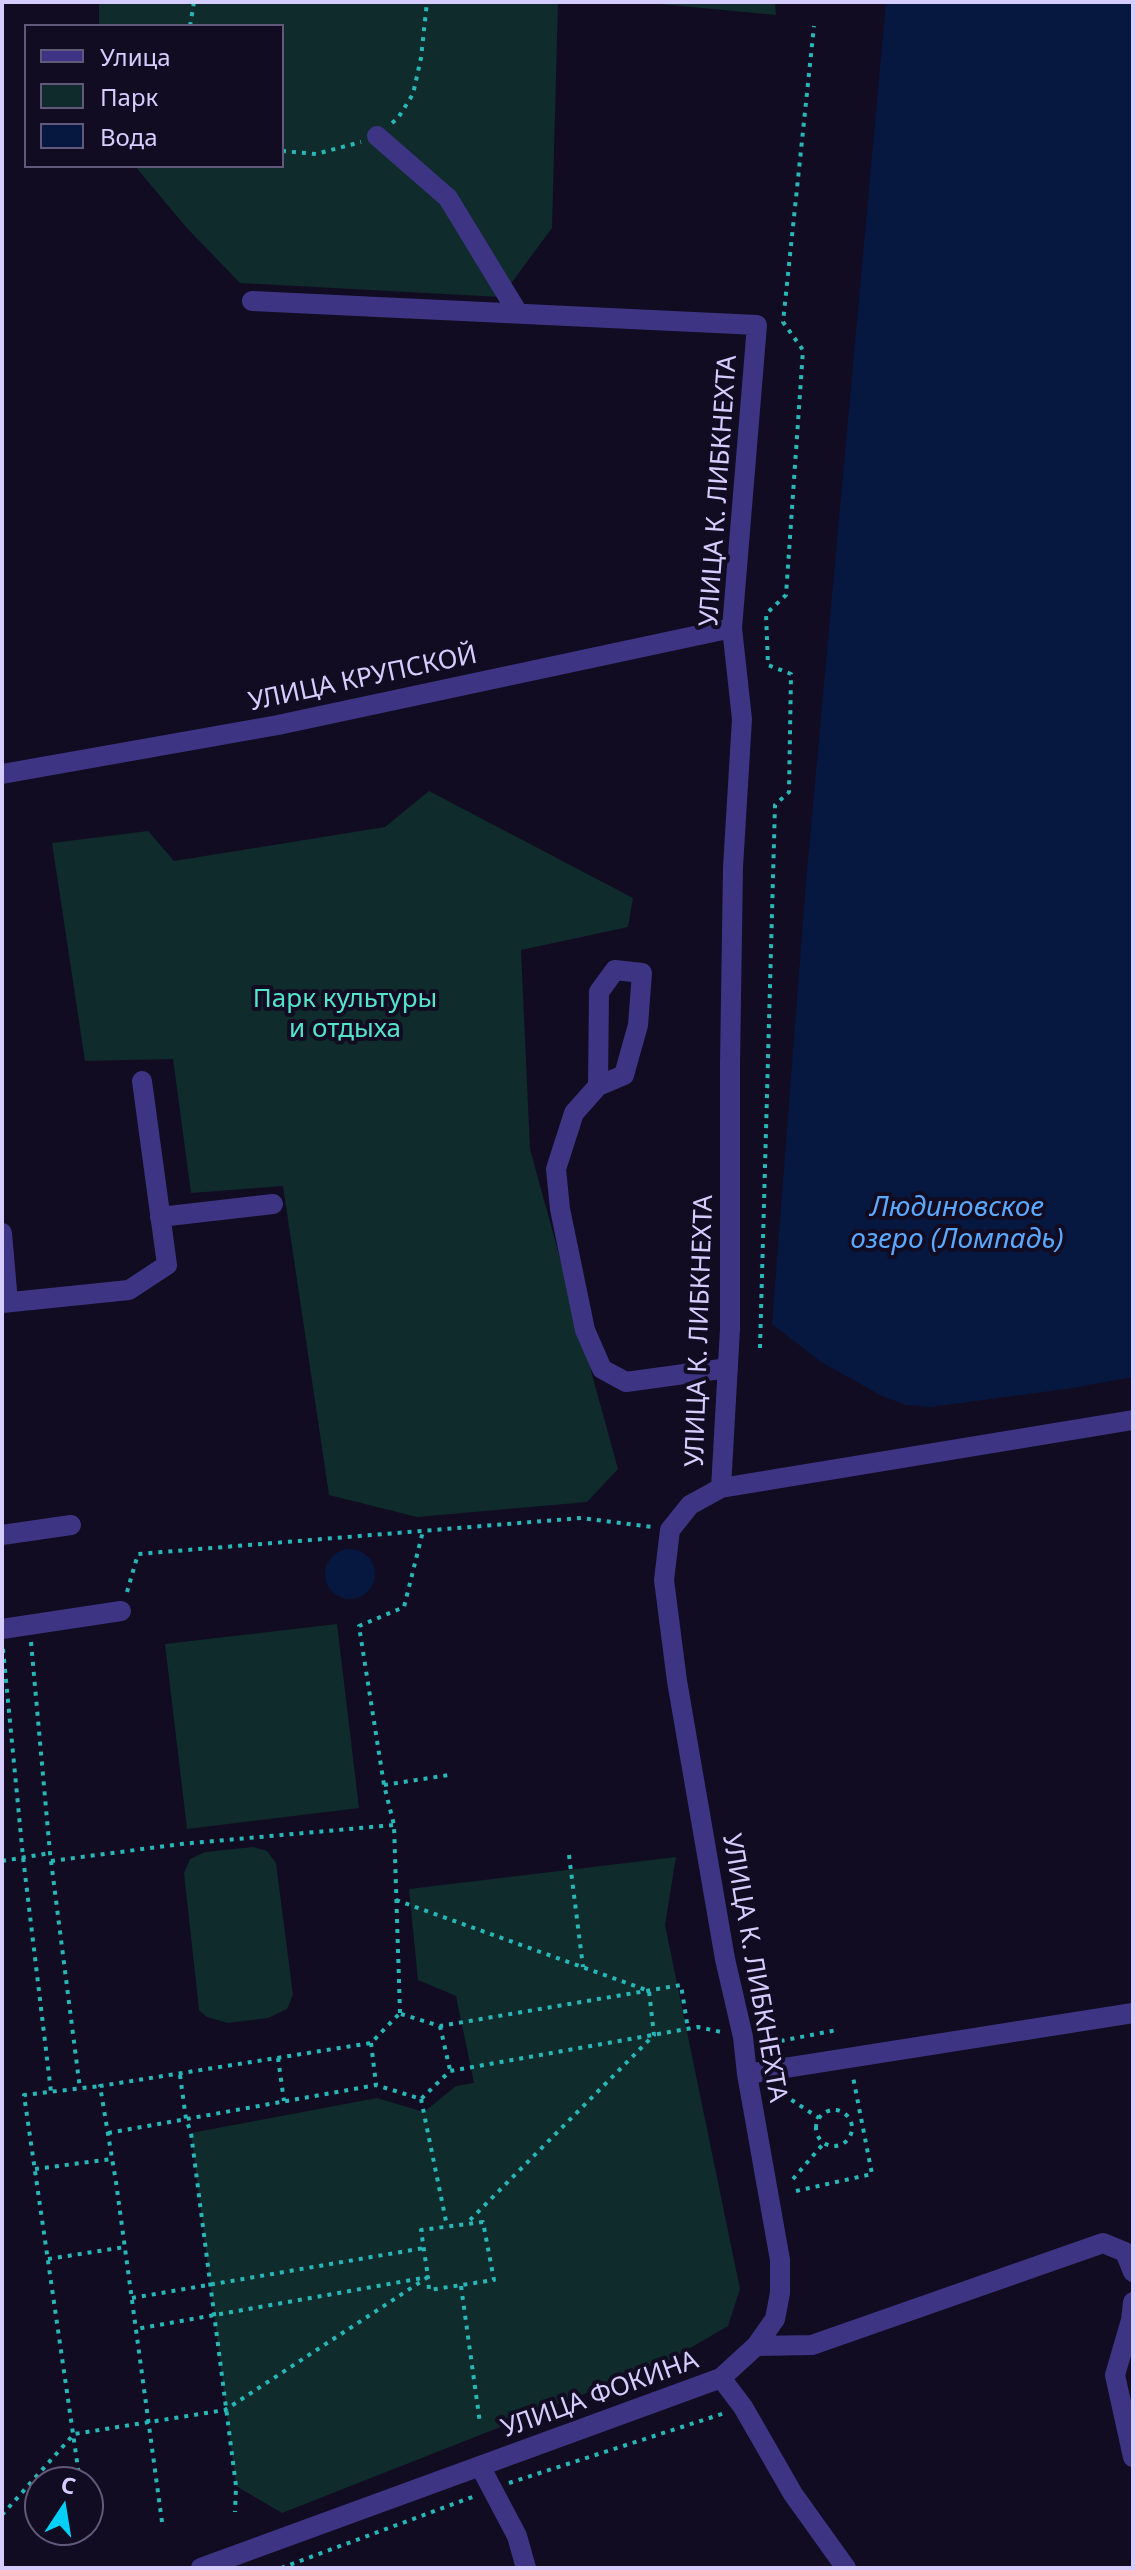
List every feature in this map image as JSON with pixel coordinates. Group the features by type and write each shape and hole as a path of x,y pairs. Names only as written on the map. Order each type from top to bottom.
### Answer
{"street":[{"path":"377,136 448,198 518,313"},
{"path":"252,301 518,313"},
{"name":"УЛИЦА К. ЛИБКНЕХТА","path":"518,313 757,325 732,628 742,719 733,882 728,1368 721,1488 690,1505 670,1530 664,1580 677,1681 725,1959 743,2037 780,2260 780,2293 775,2319 756,2346"},
{"name":"УЛИЦА КРУПСКОЙ","path":"2,774 278,725 732,628"},
{"path":"598,1086 599,992 615,970 642,973 638,1025 624,1075 598,1086 574,1113 556,1169 560,1209 585,1330 602,1369 626,1382 728,1368"},
{"path":"2,1233 5,1302 129,1290 167,1265 142,1081"},
{"path":"160,1217 273,1204"},
{"path":"721,1488 1133,1420"},
{"path":"2,1535 71,1525"},
{"path":"2,1632 121,1611"},
{"path":"747,2074 1133,2013"},
{"path":"756,2346 812,2345 1103,2243 1125,2252 1133,2272"},
{"path":"1133,2302 1115,2375 1133,2457"},
{"name":"УЛИЦА ФОКИНА","path":"201,2568 721,2378 756,2346"},
{"path":"721,2378 743,2407 793,2494 846,2568"},
{"path":"480,2466 517,2536 526,2568"}],"path":[{"path":"190,24 194,2"},
{"path":"284,151 316,154 353,146 377,136 398,118 413,94 421,58 427,2"},
{"path":"760,1348 775,805 789,792 791,674 768,665 766,614 786,595 803,350 783,322 814,26"},
{"path":"121,1611 138,1554 581,1518 670,1530"},
{"path":"78,2466 24,2095 371,2043 400,2013 394,1825 384,1785 359,1626 404,1607 423,1530"},
{"path":"29,1625 50,1853 80,2089"},
{"path":"2,1632 23,1857 51,2092"},
{"path":"384,1785 449,1775"},
{"path":"51,1861 181,1844 394,1825"},
{"path":"2,1861 50,1853"},
{"path":"569,1855 583,1967"},
{"path":"396,1900 649,1991"},
{"path":"400,2013 440,2026 681,1985 688,2029"},
{"path":"649,1991 654,2035"},
{"path":"440,2026 450,2071"},
{"path":"421,2099 450,2071 654,2035"},
{"path":"467,2223 654,2035"},
{"path":"371,2043 376,2085"},
{"path":"278,2058 284,2101"},
{"path":"181,2073 236,2486 235,2512"},
{"path":"796,2191 872,2174 853,2076"},
{"path":"108,2133 376,2085 421,2099"},
{"path":"100,2086 162,2522"},
{"path":"793,2088 778,2091 819,2118"},
{"path":"421,2099 447,2226"},
{"path":"831,2110 845,2114 852,2127 848,2139 843,2144 830,2146 823,2143 816,2132 819,2118 831,2110"},
{"path":"852,2127 863,2125"},
{"path":"793,2179 823,2143"},
{"path":"35,2169 112,2159"},
{"path":"483,2222 494,2280 429,2290 421,2230 467,2223 483,2222"},
{"path":"48,2259 125,2247"},
{"path":"132,2298 424,2248"},
{"path":"136,2329 428,2277"},
{"path":"2,2515 74,2434 225,2410 428,2277"},
{"path":"461,2286 480,2423"}],"green space":[{"path":"99,2 558,2 552,228 501,297 240,283 186,227 137,168 284,168 284,24 99,24"},
{"path":"639,2 775,2 776,15"},
{"name":"Парк культуры и отдыха","path":"429,791 633,898 628,927 521,950 530,1149 618,1469 587,1502 417,1517 329,1495 283,1186 191,1193 173,1059 85,1061 52,843 148,831 174,861 385,827"},
{"path":"337,1624 359,1808 187,1829 165,1644"},
{"path":"253,1847 267,1851 276,1863 293,1995 287,2009 268,2018 228,2023 207,2017 199,2010 184,1873 190,1859 205,1852"},
{"path":"676,1857 665,1925 740,2289 728,2326 668,2361 282,2513 236,2486 191,2133 377,2098 424,2112 456,2086 474,2083 456,1996 418,1980 409,1889"}],"water":[{"name":"Людиновское озеро (Ломпадь)","path":"886,2 1133,2 1133,1377 931,1407 906,1405 882,1396 821,1362 772,1324 806,882"},
{"path":"350,1549 368,1556 375,1574 368,1592 350,1599 332,1592 325,1574 332,1556"}]}
